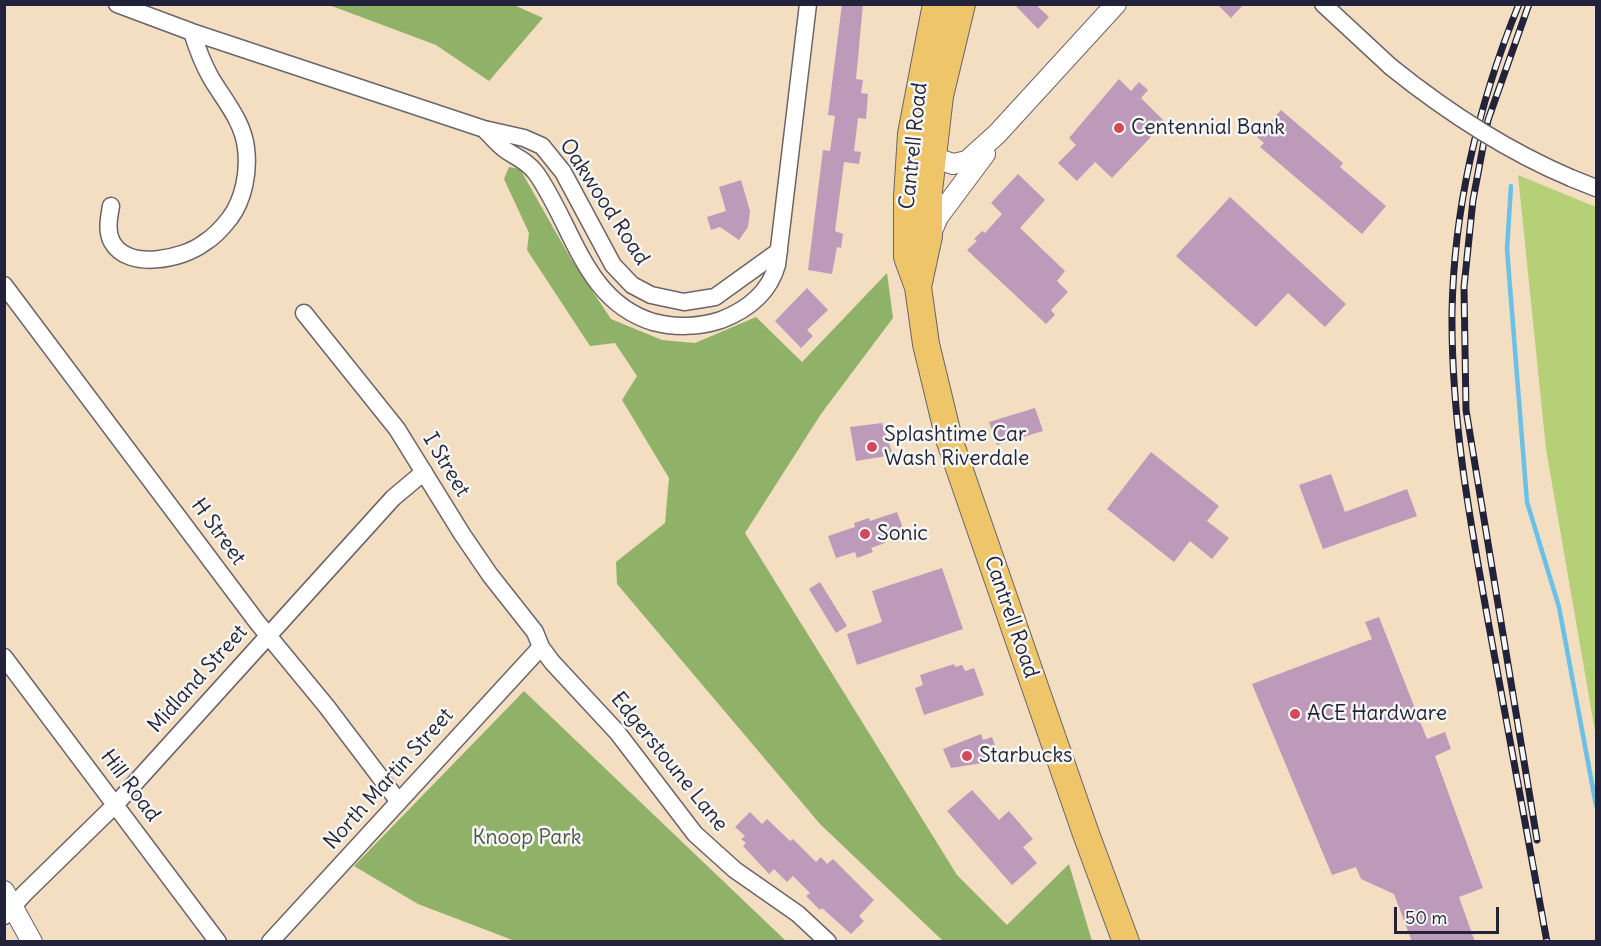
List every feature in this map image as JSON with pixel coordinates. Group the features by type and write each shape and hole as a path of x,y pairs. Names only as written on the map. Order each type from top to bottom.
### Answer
{"main road":[{"name":"Cantrell Road","path":"936,4 910,134 907,257 918,287 926,344 949,439 1086,834 1126,942"},
{"name":"Cantrell Road","path":"918,287 929,236 932,157 940,96 962,4"}],"street":[{"name":"Oakwood Road","path":"117,4 192,32 483,129 524,138 542,146 563,172 613,265 632,285 651,295 684,302 715,297 779,251"},
{"name":"Oakwood Road","path":"483,129 506,151 518,156 536,173 599,286 613,300 644,319 678,326 704,325 729,317 757,299 768,286 775,272 808,4"},
{"path":"932,157 953,164 967,161 997,134 1116,4"},
{"path":"1323,4 1391,67 1428,97 1526,158 1596,188"},
{"path":"111,206 108,223 113,242 128,256 148,259 178,255 203,244 230,219 236,208 246,175 243,135 211,78 192,32"},
{"path":"929,236 938,217 997,134"},
{"name":"H Street","path":"4,285 257,622 269,634 399,802"},
{"name":"I Street","path":"304,313 397,429 490,575 535,632 541,647"},
{"name":"Midland Street","path":"7,904 116,804 393,498 424,472"},
{"name":"North Martin Street","path":"270,942 541,647"},
{"name":"Edgerstoune Lane","path":"541,647 617,732 695,834 735,870 798,914 828,942"},
{"name":"Hill Road","path":"4,657 218,942"},
{"path":"7,904 32,942"}],"green space":[{"path":"329,5 514,5 543,18 489,81 436,45"},
{"path":"509,167 520,169 571,259 611,319 662,340 695,343 756,317 802,362 887,273 893,318 821,414 745,533 957,875 1007,925 1069,864 1092,941 943,941 820,824 617,584 616,562 665,523 669,478 622,400 637,376 615,343 590,346 527,250 529,233 504,179"},
{"path":"1518,175 1596,207 1596,737 1546,449"},
{"name":"Knoop Park","path":"524,691 786,941 515,941 418,904 354,866"}],"building":[{"path":"842,4 863,4 856,79 863,80 861,93 868,94 866,119 858,118 854,151 861,152 859,164 844,162 835,231 843,234 841,248 837,247 832,274 808,270 823,150 830,151 835,116 828,115"},
{"path":"1014,4 1035,4 1049,17 1038,29"},
{"path":"1217,4 1244,4 1231,18"},
{"name":"Centennial Bank","path":"1119,79 1131,91 1139,82 1148,90 1141,98 1165,122 1112,178 1095,162 1077,181 1058,163 1076,145 1069,138"},
{"path":"1281,110 1343,163 1340,167 1386,206 1362,234 1260,147 1264,143 1257,137"},
{"path":"1018,174 1045,200 1020,228 1065,271 1057,281 1068,292 1051,310 1055,315 1046,324 967,250 977,241 974,239 982,231 985,233 1002,214 991,203"},
{"path":"741,180 750,211 748,227 739,240 720,227 711,230 707,217 726,211 719,187"},
{"path":"1230,197 1346,304 1325,327 1288,293 1256,327 1176,256"},
{"path":"807,288 828,310 807,330 813,336 801,348 775,321"},
{"path":"1035,408 1043,431 997,445 989,422"},
{"name":"Splashtime Car Wash Riverdale","path":"882,423 893,455 856,461 850,427"},
{"path":"1151,452 1219,506 1207,521 1229,538 1212,559 1190,541 1174,562 1107,509"},
{"path":"1331,474 1345,512 1407,489 1417,516 1323,549 1299,485"},
{"name":"Sonic","path":"897,512 904,531 884,538 885,543 871,548 873,552 857,558 855,552 836,558 828,536 855,527 854,523 869,518 870,521"},
{"path":"942,568 963,629 857,665 847,634 882,622 872,591"},
{"path":"820,582 847,626 836,633 809,589"},
{"path":"1379,617 1427,739 1445,732 1451,749 1435,756 1483,888 1459,897 1475,942 1412,942 1394,894 1361,879 1356,867 1332,875 1252,684 1372,639 1365,622"},
{"path":"954,664 955,667 962,665 965,671 974,668 984,695 924,715 915,688 923,685 920,675"},
{"name":"Starbucks","path":"981,734 983,740 992,737 996,748 987,750 989,762 951,768 943,749"},
{"path":"972,790 999,820 1009,811 1033,839 1023,847 1037,863 1012,885 947,811"},
{"path":"750,812 762,824 767,819 790,841 793,839 816,862 821,857 827,864 833,859 874,900 859,916 864,921 851,934 806,896 810,893 793,876 787,882 774,869 769,874 743,846 746,843 741,839 745,836 735,827"}],"waterway":[{"path":"1511,186 1507,249 1527,502 1559,607 1596,805"}],"railway":[{"path":"1519,4 1492,79 1471,155 1454,272 1453,352 1458,431 1469,509 1547,942"},
{"path":"1529,4 1488,120 1473,200 1464,287 1466,410 1537,840"}],"place":[{"name":"Centennial Bank","path":"1119,128"},
{"name":"Splashtime Car Wash Riverdale","path":"872,447"},
{"name":"Sonic","path":"865,534"},
{"name":"ACE Hardware","path":"1295,714"},
{"name":"Starbucks","path":"967,756"}]}
